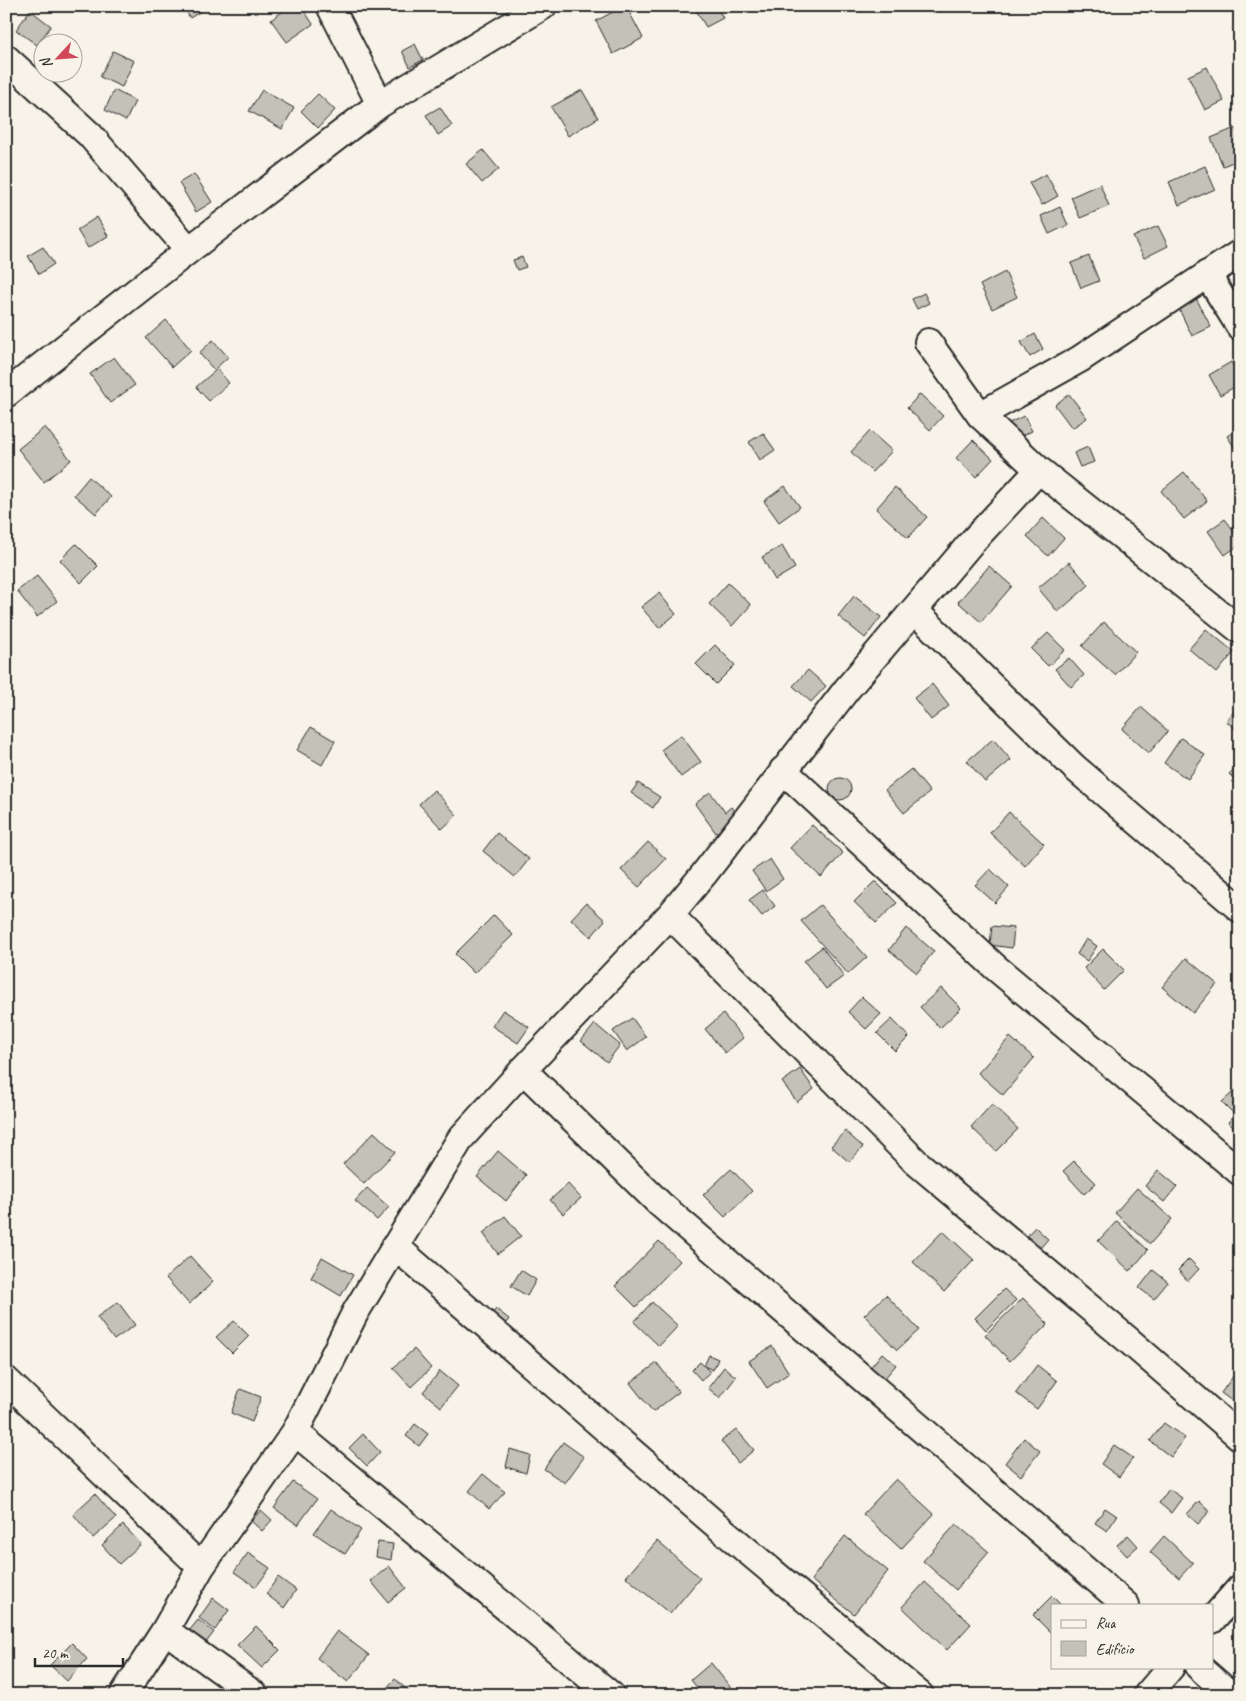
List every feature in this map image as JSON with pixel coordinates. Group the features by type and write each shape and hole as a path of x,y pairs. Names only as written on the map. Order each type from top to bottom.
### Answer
{"street":[{"path":"330,6 380,104"},
{"path":"6,394 189,250 380,104 543,6"},
{"path":"6,58 90,135 189,250"},
{"path":"980,415 1080,358 1240,253"},
{"path":"1207,274 1240,327"},
{"path":"928,342 980,415 1039,470 1240,630"},
{"path":"123,1695 165,1630 201,1567 295,1432 355,1313 461,1138 670,915 847,689 970,544 1039,470"},
{"path":"915,611 1074,767 1240,909"},
{"path":"783,770 995,967 1240,1172"},
{"path":"670,915 916,1162 1127,1339 1240,1437"},
{"path":"523,1070 660,1204 1125,1604"},
{"path":"394,1246 707,1517 920,1695"},
{"path":"6,1380 201,1567"},
{"path":"295,1432 611,1695"},
{"path":"1214,1618 1240,1588"},
{"path":"165,1630 255,1695"},
{"path":"1147,1695 1170,1668"},
{"path":"1200,1668 1231,1695"}],"building":[{"path":"183,6 209,6 190,18"},
{"path":"290,6 301,6 313,24 287,42 271,20"},
{"path":"626,6 643,38 613,54 596,21"},
{"path":"695,6 716,6 723,18 706,27"},
{"path":"30,10 51,26 47,32 32,32 32,41 16,30"},
{"path":"415,44 423,60 410,67 402,51"},
{"path":"113,51 134,61 122,87 100,77"},
{"path":"1207,67 1224,101 1205,110 1188,76"},
{"path":"114,90 135,101 126,121 105,110"},
{"path":"262,90 294,108 282,129 249,111"},
{"path":"582,90 598,118 568,136 551,107"},
{"path":"318,94 335,110 318,128 301,111"},
{"path":"440,107 452,126 438,135 426,115"},
{"path":"1235,128 1240,140 1240,159 1223,166 1211,138"},
{"path":"483,150 499,169 482,183 466,164"},
{"path":"1205,166 1215,189 1179,205 1169,182"},
{"path":"194,174 212,202 196,212 179,183"},
{"path":"1046,174 1058,196 1042,205 1029,183"},
{"path":"1100,184 1109,206 1080,218 1071,197"},
{"path":"1060,207 1068,225 1049,234 1041,216"},
{"path":"97,217 108,236 88,248 77,230"},
{"path":"1158,226 1168,246 1144,258 1133,237"},
{"path":"43,247 54,264 39,274 28,256"},
{"path":"1089,256 1099,281 1081,288 1071,263"},
{"path":"522,257 526,267 517,270 513,260"},
{"path":"1005,272 1017,297 992,309 980,285"},
{"path":"924,293 929,303 917,309 912,299"},
{"path":"1196,298 1211,327 1192,336 1178,307"},
{"path":"166,320 191,350 172,367 146,338"},
{"path":"1035,334 1043,349 1030,357 1021,342"},
{"path":"213,340 228,357 214,370 199,353"},
{"path":"114,357 135,385 110,403 90,374"},
{"path":"1231,362 1240,376 1240,384 1220,395 1209,375"},
{"path":"217,369 229,383 209,401 196,387"},
{"path":"920,394 943,416 930,430 907,408"},
{"path":"1069,394 1087,418 1072,428 1055,405"},
{"path":"1024,416 1032,431 1017,438 1009,423"},
{"path":"45,427 71,460 44,482 18,449"},
{"path":"1240,427 1240,456 1227,436"},
{"path":"870,431 892,451 872,472 851,452"},
{"path":"763,433 775,450 760,460 749,442"},
{"path":"973,440 993,459 976,477 956,458"},
{"path":"1088,447 1094,462 1080,467 1074,453"},
{"path":"1184,472 1207,501 1184,519 1161,491"},
{"path":"89,477 111,497 96,514 74,495"},
{"path":"785,486 800,507 779,522 764,501"},
{"path":"895,487 927,517 908,538 876,509"},
{"path":"1043,518 1064,538 1048,556 1027,536"},
{"path":"1225,519 1240,539 1240,544 1225,555 1208,531"},
{"path":"76,544 98,566 81,583 60,560"},
{"path":"782,546 795,568 775,580 762,557"},
{"path":"1069,562 1089,585 1058,612 1038,588"},
{"path":"989,566 1012,586 981,622 958,602"},
{"path":"37,576 57,601 37,617 17,591"},
{"path":"728,583 751,605 732,626 709,604"},
{"path":"659,593 676,614 659,628 641,607"},
{"path":"854,596 881,617 865,638 838,616"},
{"path":"1104,622 1136,652 1115,675 1082,646"},
{"path":"1206,629 1234,652 1217,673 1189,649"},
{"path":"1048,633 1065,650 1048,666 1031,649"},
{"path":"715,645 735,665 716,684 696,664"},
{"path":"1069,658 1084,675 1071,687 1055,669"},
{"path":"808,670 826,686 811,702 793,686"},
{"path":"932,684 949,706 931,720 914,698"},
{"path":"1141,707 1168,731 1149,753 1122,729"},
{"path":"1238,707 1240,709 1240,733 1226,721"},
{"path":"311,727 335,741 322,765 297,750"},
{"path":"681,735 701,762 681,777 661,750"},
{"path":"1181,738 1205,755 1188,779 1164,763"},
{"path":"993,739 1011,760 985,782 967,761"},
{"path":"1240,763 1240,784 1229,774"},
{"path":"911,769 930,792 904,813 885,790"},
{"path":"840,778 848,781 851,789 848,797 840,800 832,797 829,789 832,781"},
{"path":"638,783 660,797 653,808 631,793"},
{"path":"434,790 457,815 442,829 419,804"},
{"path":"710,792 725,812 731,807 739,816 716,833 695,804"},
{"path":"1009,812 1044,844 1025,866 990,833"},
{"path":"812,825 843,853 821,877 790,848"},
{"path":"497,833 529,859 515,877 483,851"},
{"path":"648,842 666,859 639,887 621,870"},
{"path":"770,859 783,879 766,891 752,871"},
{"path":"990,869 1009,887 995,903 975,885"},
{"path":"875,881 897,903 876,923 854,902"},
{"path":"763,890 775,906 762,916 749,900"},
{"path":"586,903 605,920 591,937 571,919"},
{"path":"820,905 867,957 848,974 801,921"},
{"path":"494,915 513,935 474,973 455,954"},
{"path":"992,926 1014,928 1012,948 990,945"},
{"path":"906,928 934,951 917,973 889,950"},
{"path":"1086,939 1097,946 1087,961 1077,954"},
{"path":"822,947 844,976 826,989 804,961"},
{"path":"1103,949 1124,970 1104,990 1084,968"},
{"path":"1186,958 1217,984 1193,1013 1162,987"},
{"path":"941,988 961,1008 940,1028 920,1007"},
{"path":"862,997 881,1014 866,1029 848,1012"},
{"path":"503,1010 529,1027 518,1043 492,1026"},
{"path":"723,1014 743,1038 725,1053 705,1029"},
{"path":"632,1018 646,1037 627,1051 613,1031"},
{"path":"892,1019 909,1037 895,1051 877,1033"},
{"path":"595,1024 620,1045 607,1062 581,1041"},
{"path":"1010,1037 1034,1058 1003,1095 978,1073"},
{"path":"800,1069 814,1089 797,1102 782,1082"},
{"path":"1240,1086 1240,1134 1228,1122 1235,1115 1222,1102"},
{"path":"992,1104 1018,1129 996,1151 971,1127"},
{"path":"845,1131 863,1147 849,1162 831,1146"},
{"path":"374,1132 395,1152 364,1184 343,1164"},
{"path":"498,1151 526,1175 506,1201 477,1177"},
{"path":"1074,1161 1096,1183 1084,1194 1063,1171"},
{"path":"731,1169 752,1191 725,1217 703,1195"},
{"path":"1158,1170 1177,1186 1164,1202 1145,1186"},
{"path":"568,1184 581,1198 563,1214 550,1200"},
{"path":"367,1188 389,1207 377,1220 355,1201"},
{"path":"1137,1188 1172,1219 1150,1244 1115,1213"},
{"path":"505,1216 521,1236 498,1254 483,1233"},
{"path":"1117,1221 1148,1250 1130,1271 1098,1241"},
{"path":"1035,1227 1048,1239 1035,1254 1021,1242"},
{"path":"943,1231 974,1260 944,1292 913,1262"},
{"path":"659,1241 680,1261 636,1307 615,1286"},
{"path":"190,1256 213,1282 189,1304 166,1278"},
{"path":"322,1257 353,1275 341,1296 311,1278"},
{"path":"1189,1259 1199,1269 1188,1281 1178,1270"},
{"path":"521,1270 536,1280 527,1296 511,1286"},
{"path":"1153,1270 1168,1282 1154,1299 1139,1288"},
{"path":"1004,1289 1016,1300 986,1330 975,1318"},
{"path":"886,1295 919,1330 897,1350 864,1315"},
{"path":"1023,1298 1048,1324 1010,1361 985,1335"},
{"path":"118,1302 135,1325 114,1340 97,1317"},
{"path":"652,1302 678,1326 659,1346 634,1322"},
{"path":"496,1309 509,1319 502,1329 488,1319"},
{"path":"234,1321 249,1336 232,1353 216,1337"},
{"path":"772,1346 789,1373 767,1388 749,1361"},
{"path":"414,1349 431,1368 411,1387 393,1368"},
{"path":"882,1353 896,1365 883,1380 870,1368"},
{"path":"709,1355 718,1359 713,1370 704,1366"},
{"path":"700,1362 710,1372 701,1380 692,1370"},
{"path":"657,1363 679,1392 653,1412 630,1383"},
{"path":"1037,1365 1057,1381 1037,1409 1016,1393"},
{"path":"724,1367 736,1377 720,1398 708,1388"},
{"path":"440,1371 458,1386 441,1407 423,1392"},
{"path":"1234,1375 1240,1379 1240,1398 1236,1404 1221,1393"},
{"path":"240,1389 261,1397 252,1422 231,1413"},
{"path":"1164,1423 1185,1438 1171,1457 1150,1441"},
{"path":"415,1424 428,1434 419,1446 406,1436"},
{"path":"736,1429 754,1450 738,1463 721,1441"},
{"path":"363,1434 380,1452 367,1466 349,1448"},
{"path":"1024,1438 1040,1451 1021,1476 1005,1463"},
{"path":"563,1442 584,1457 565,1483 544,1469"},
{"path":"1114,1445 1133,1458 1119,1477 1101,1464"},
{"path":"510,1449 530,1455 526,1473 506,1467"},
{"path":"483,1474 505,1492 489,1509 469,1491"},
{"path":"896,1479 934,1514 901,1549 863,1514"},
{"path":"293,1482 317,1499 298,1525 274,1508"},
{"path":"1169,1489 1182,1498 1171,1513 1159,1503"},
{"path":"95,1494 116,1518 93,1538 73,1514"},
{"path":"1199,1501 1210,1511 1198,1524 1187,1514"},
{"path":"1105,1508 1117,1516 1107,1531 1095,1523"},
{"path":"331,1509 361,1530 345,1554 314,1533"},
{"path":"261,1510 272,1520 262,1531 251,1521"},
{"path":"956,1524 989,1552 956,1590 923,1561"},
{"path":"123,1525 141,1544 119,1564 102,1545"},
{"path":"1128,1535 1138,1546 1127,1556 1117,1545"},
{"path":"845,1536 888,1571 854,1614 811,1580"},
{"path":"1164,1536 1193,1563 1179,1578 1150,1552"},
{"path":"657,1541 700,1578 670,1614 626,1577"},
{"path":"378,1542 393,1544 391,1560 376,1557"},
{"path":"248,1553 270,1568 256,1587 234,1572"},
{"path":"389,1566 406,1588 388,1602 371,1581"},
{"path":"278,1577 296,1590 284,1608 266,1594"},
{"path":"925,1582 971,1624 947,1650 902,1607"},
{"path":"1052,1596 1060,1604 1051,1604 1051,1633 1033,1615"},
{"path":"213,1598 229,1610 215,1630 199,1618"},
{"path":"198,1620 214,1632 205,1644 189,1631"},
{"path":"256,1626 280,1650 262,1668 237,1645"},
{"path":"337,1631 369,1655 348,1682 317,1658"},
{"path":"72,1643 87,1659 67,1681 50,1665"},
{"path":"711,1663 731,1688 723,1695 703,1695 691,1680"},
{"path":"395,1679 413,1695 381,1694"}]}
